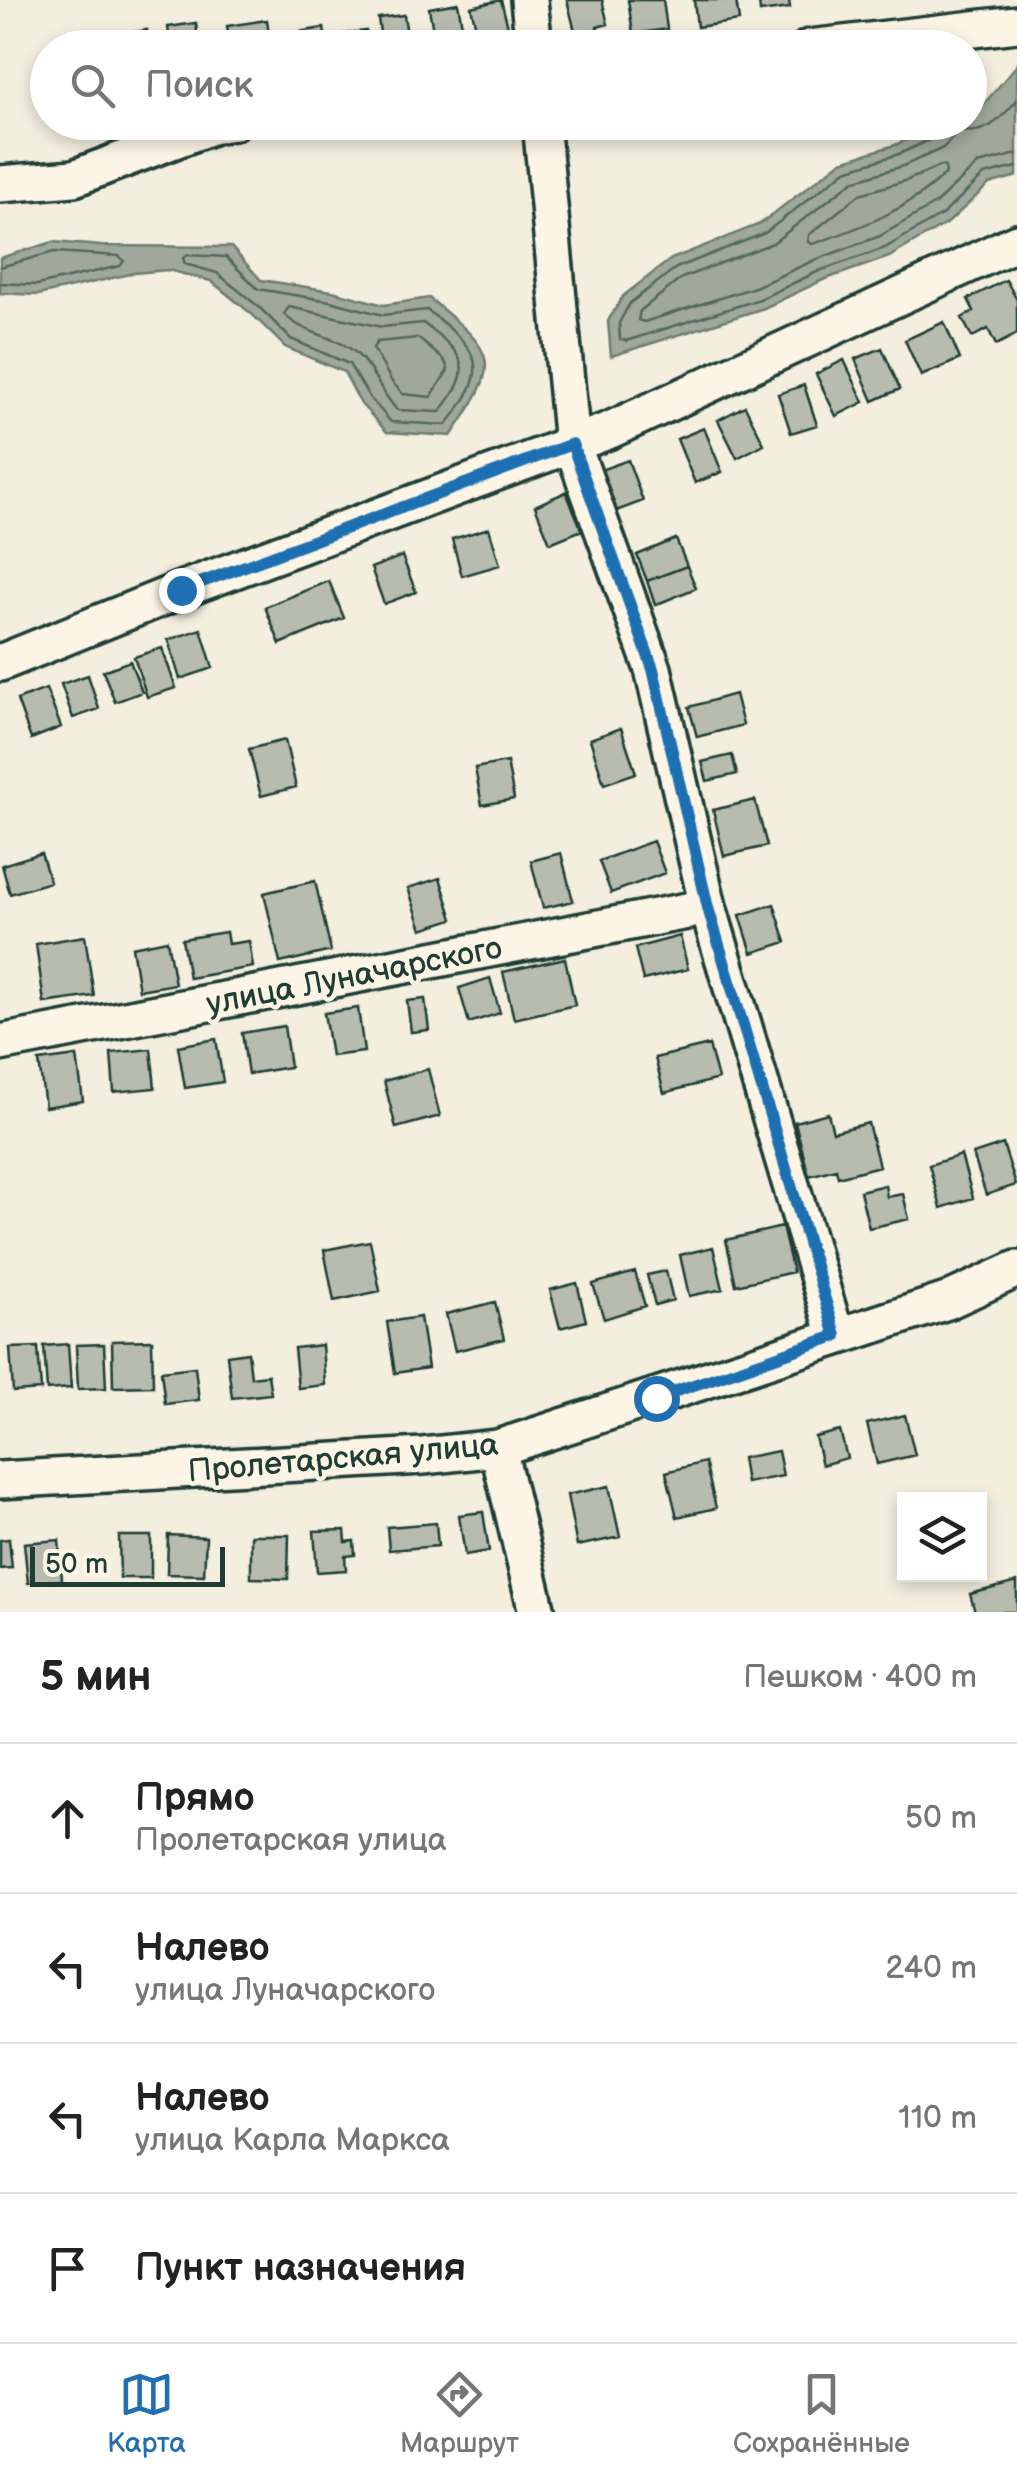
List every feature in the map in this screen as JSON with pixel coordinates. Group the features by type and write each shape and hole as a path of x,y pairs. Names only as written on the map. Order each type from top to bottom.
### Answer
{"street":[{"path":"529,0 532,30"},
{"path":"879,30 933,16 1017,24"},
{"path":"0,184 74,178 174,140"},
{"path":"543,140 572,444 653,669 708,908 836,1336"},
{"path":"0,663 181,590 572,444 1017,242"},
{"name":"улица Луначарского","path":"0,1043 708,908"},
{"name":"Пролетарская улица","path":"0,1480 424,1456 498,1448 947,1301 1017,1270"},
{"path":"498,1448 537,1612"}],"water":[{"path":"1017,65 1017,176 989,184 949,222 889,257 823,280 764,308 611,356 608,321 623,296 671,259 760,224 842,161 906,140 987,140 987,100"},
{"path":"53,242 231,247 261,280 332,291 384,305 429,298 480,347 485,374 451,436 387,432 361,404 344,372 285,347 211,281 168,270 134,273 38,295 0,293 0,258"}],"building":[{"path":"501,0 509,30 477,30 471,7"},
{"path":"567,0 602,0 608,24 598,30 575,30"},
{"path":"628,0 663,0 667,29 632,30"},
{"path":"694,0 736,0 739,21 697,27"},
{"path":"759,0 789,0 790,8 760,12"},
{"path":"458,3 463,30 433,30 429,8"},
{"path":"404,15 406,30 380,30 378,18"},
{"path":"267,20 268,30 228,30 227,26"},
{"path":"196,23 197,30 168,30 168,27"},
{"path":"1006,280 1017,300 1017,334 996,345 988,329 972,337 962,318 974,311 968,299"},
{"path":"944,322 960,359 921,376 905,340"},
{"path":"882,348 900,389 873,401 855,359"},
{"path":"844,360 864,402 836,416 816,374"},
{"path":"804,385 817,425 791,433 778,394"},
{"path":"745,406 764,444 737,458 718,420"},
{"path":"704,428 722,472 695,483 677,439"},
{"path":"628,460 643,501 611,513 595,472"},
{"path":"566,492 582,530 550,543 535,506"},
{"path":"489,528 500,565 462,576 452,539"},
{"path":"676,539 687,566 647,581 637,555"},
{"path":"402,556 416,592 384,604 371,568"},
{"path":"687,566 696,588 655,605 647,581"},
{"path":"329,581 344,618 280,644 265,607"},
{"path":"201,629 213,668 180,679 168,640"},
{"path":"162,648 176,688 147,697 134,657"},
{"path":"130,661 142,692 115,702 103,671"},
{"path":"88,675 99,709 73,718 61,684"},
{"path":"46,689 61,727 31,739 17,700"},
{"path":"735,694 743,725 697,737 689,707"},
{"path":"621,728 636,773 604,784 590,739"},
{"path":"285,740 296,787 261,796 249,749"},
{"path":"732,755 737,774 707,781 702,762"},
{"path":"507,762 514,799 482,805 475,768"},
{"path":"755,800 767,846 724,856 713,810"},
{"path":"653,841 665,873 611,893 599,861"},
{"path":"41,853 50,882 10,894 2,865"},
{"path":"561,853 573,901 543,908 531,861"},
{"path":"440,878 453,919 422,929 408,888"},
{"path":"315,881 331,951 280,963 264,893"},
{"path":"774,904 786,942 752,953 740,915"},
{"path":"226,932 228,944 249,941 253,967 189,978 182,939"},
{"path":"85,936 94,996 44,1003 36,944"},
{"path":"680,936 688,969 643,980 635,948"},
{"path":"167,940 175,984 139,990 132,947"},
{"path":"565,958 575,1005 514,1019 503,972"},
{"path":"490,978 500,1013 469,1023 459,988"},
{"path":"425,999 429,1030 411,1032 407,1001"},
{"path":"358,1008 364,1052 331,1056 324,1013"},
{"path":"284,1026 290,1067 248,1074 242,1033"},
{"path":"216,1039 223,1082 185,1088 178,1046"},
{"path":"709,1045 718,1079 664,1093 655,1058"},
{"path":"151,1049 155,1088 114,1092 111,1053"},
{"path":"77,1056 83,1101 45,1107 39,1061"},
{"path":"428,1069 440,1116 396,1128 384,1081"},
{"path":"828,1113 833,1132 868,1123 879,1166 838,1177 836,1169 809,1176 795,1122"},
{"path":"1003,1144 1016,1185 986,1195 973,1154"},
{"path":"961,1155 973,1198 941,1208 929,1165"},
{"path":"885,1185 887,1197 903,1194 909,1219 869,1228 860,1191"},
{"path":"782,1227 793,1272 736,1285 726,1240"},
{"path":"370,1241 380,1291 334,1301 324,1250"},
{"path":"713,1247 723,1289 689,1296 680,1255"},
{"path":"666,1271 673,1300 655,1305 647,1275"},
{"path":"635,1272 645,1306 604,1319 593,1284"},
{"path":"577,1283 586,1321 560,1328 550,1290"},
{"path":"495,1302 504,1339 455,1351 446,1314"},
{"path":"420,1317 428,1368 395,1373 387,1322"},
{"path":"152,1340 153,1386 113,1387 112,1341"},
{"path":"68,1344 71,1388 47,1390 44,1346"},
{"path":"104,1344 106,1388 78,1389 76,1345"},
{"path":"322,1345 325,1385 298,1388 294,1348"},
{"path":"38,1347 41,1390 13,1392 10,1348"},
{"path":"248,1352 251,1377 268,1375 271,1394 232,1398 227,1355"},
{"path":"195,1367 199,1400 165,1404 161,1371"},
{"path":"905,1415 915,1455 877,1464 867,1424"},
{"path":"840,1431 847,1458 822,1465 815,1437"},
{"path":"778,1451 783,1476 746,1483 742,1458"},
{"path":"705,1462 716,1508 677,1517 666,1472"},
{"path":"609,1486 620,1537 577,1546 567,1495"},
{"path":"483,1512 489,1551 465,1555 459,1515"},
{"path":"436,1523 438,1546 389,1550 387,1527"},
{"path":"345,1530 346,1542 354,1541 355,1555 345,1556 346,1570 317,1572 314,1531"},
{"path":"168,1535 206,1537 204,1575 167,1574"},
{"path":"251,1535 289,1535 288,1579 251,1578"},
{"path":"119,1536 151,1536 151,1578 120,1578"},
{"path":"9,1539 12,1568 0,1569 0,1540"},
{"path":"59,1540 62,1580 28,1583 24,1543"},
{"path":"1017,1582 1017,1612 975,1612 970,1594"}],"route":[{"path":"181,590 572,444 653,669 708,908 836,1336 656,1398"}]}
